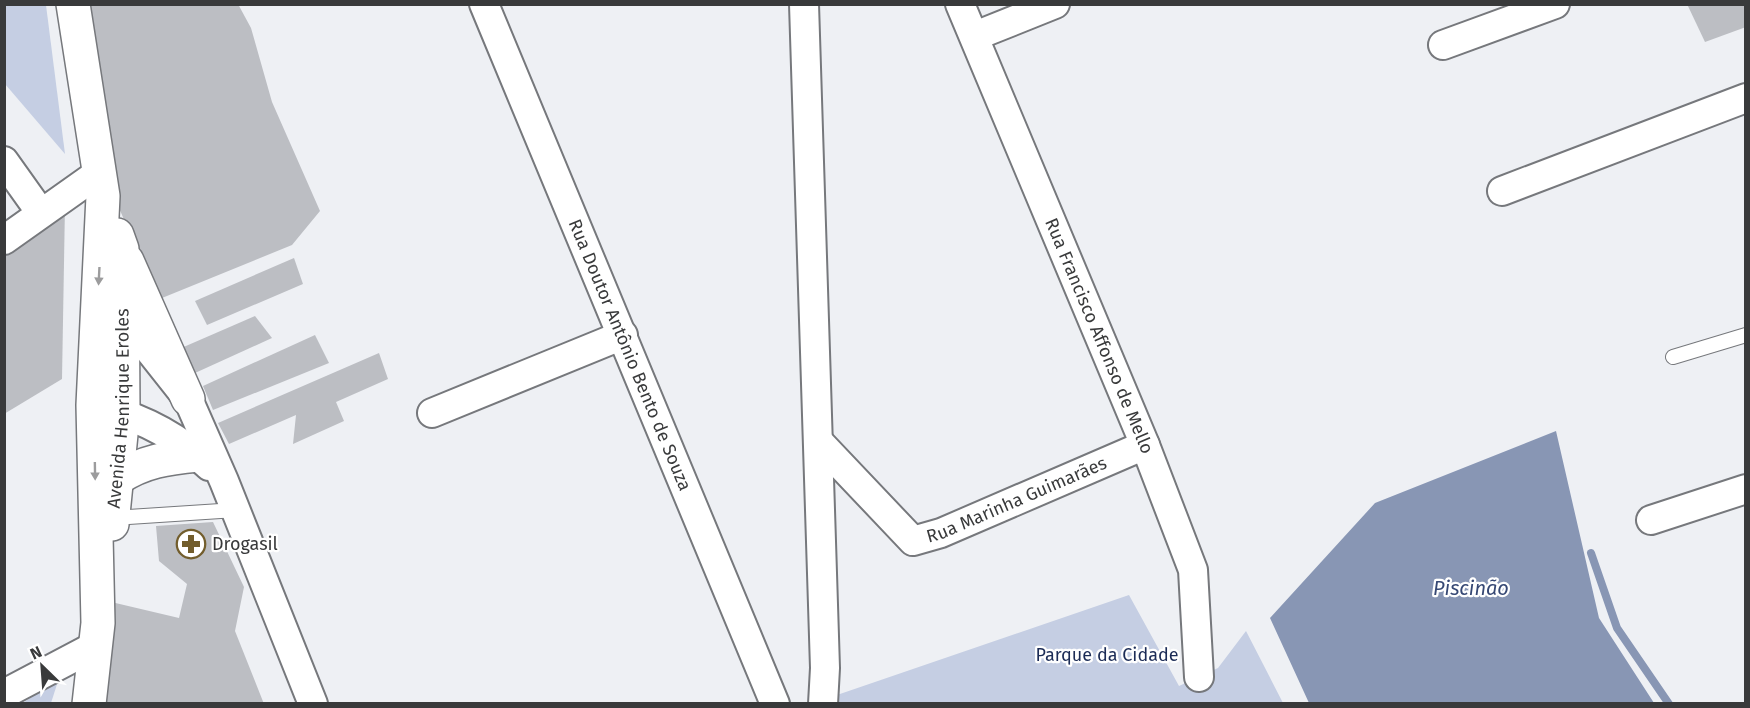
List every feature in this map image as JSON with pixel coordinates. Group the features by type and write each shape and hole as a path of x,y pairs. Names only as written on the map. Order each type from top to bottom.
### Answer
{"main road":[{"name":"Avenida Henrique Eroles","path":"73,4 102,184 109,327 108,410 98,634"},
{"name":"Avenida Henrique Eroles","path":"102,184 122,249 109,327"},
{"path":"122,249 188,399"},
{"name":"Avenida Henrique Eroles","path":"89,704 118,478 108,410"},
{"path":"118,478 135,466 151,460 198,455"}],"street":[{"name":"Rua Doutor Antônio Bento de Souza","path":"484,4 775,704"},
{"path":"804,4 819,442 825,668 823,704"},
{"name":"Rua Francisco Affonso de Mello","path":"960,4 1145,445 1193,570 1199,677"},
{"path":"975,36 1055,4"},
{"path":"1443,45 1556,4"},
{"path":"1502,191 1746,98"},
{"path":"4,161 41,213"},
{"path":"4,240 41,213 102,184"},
{"path":"109,327 158,358 188,399 236,510 313,704"},
{"path":"432,413 623,335"},
{"path":"108,410 169,434 198,455 224,481"},
{"name":"Rua Marinha Guimarães","path":"819,442 905,536 913,541 940,534 1145,445"},
{"path":"1651,520 1746,489"},
{"path":"4,694 98,634"}],"lane":[{"path":"1673,357 1746,335"},
{"path":"113,519 236,510"}],"green space":[{"path":"4,5 46,5 65,154 5,84"},
{"name":"Parque da Cidade","path":"1129,595 1179,686 1218,668 1246,631 1283,703 836,704 837,695"},
{"path":"59,678 51,703 23,703"}],"water":[{"name":"Piscinão","path":"1556,431 1599,618 1654,703 1309,703 1270,618 1375,503"}],"building":[{"path":"85,4 238,4 251,28 272,102 320,211 292,245 162,298 150,280 119,208"},
{"path":"1687,4 1746,4 1746,27 1705,42"},
{"path":"65,205 62,379 4,414 4,248"},
{"path":"294,258 303,284 207,325 195,301"},
{"path":"255,316 272,338 195,373 179,349"},
{"path":"315,335 329,363 213,410 203,386"},
{"path":"379,353 388,379 336,402 344,421 293,444 296,415 229,444 218,423"},
{"path":"213,522 244,587 235,631 264,704 101,704 107,601 179,618 187,584 159,561 156,526"}],"waterway":[{"path":"1591,553 1617,628 1669,704"}],"place":[{"name":"Drogasil","path":"191,544"}]}
